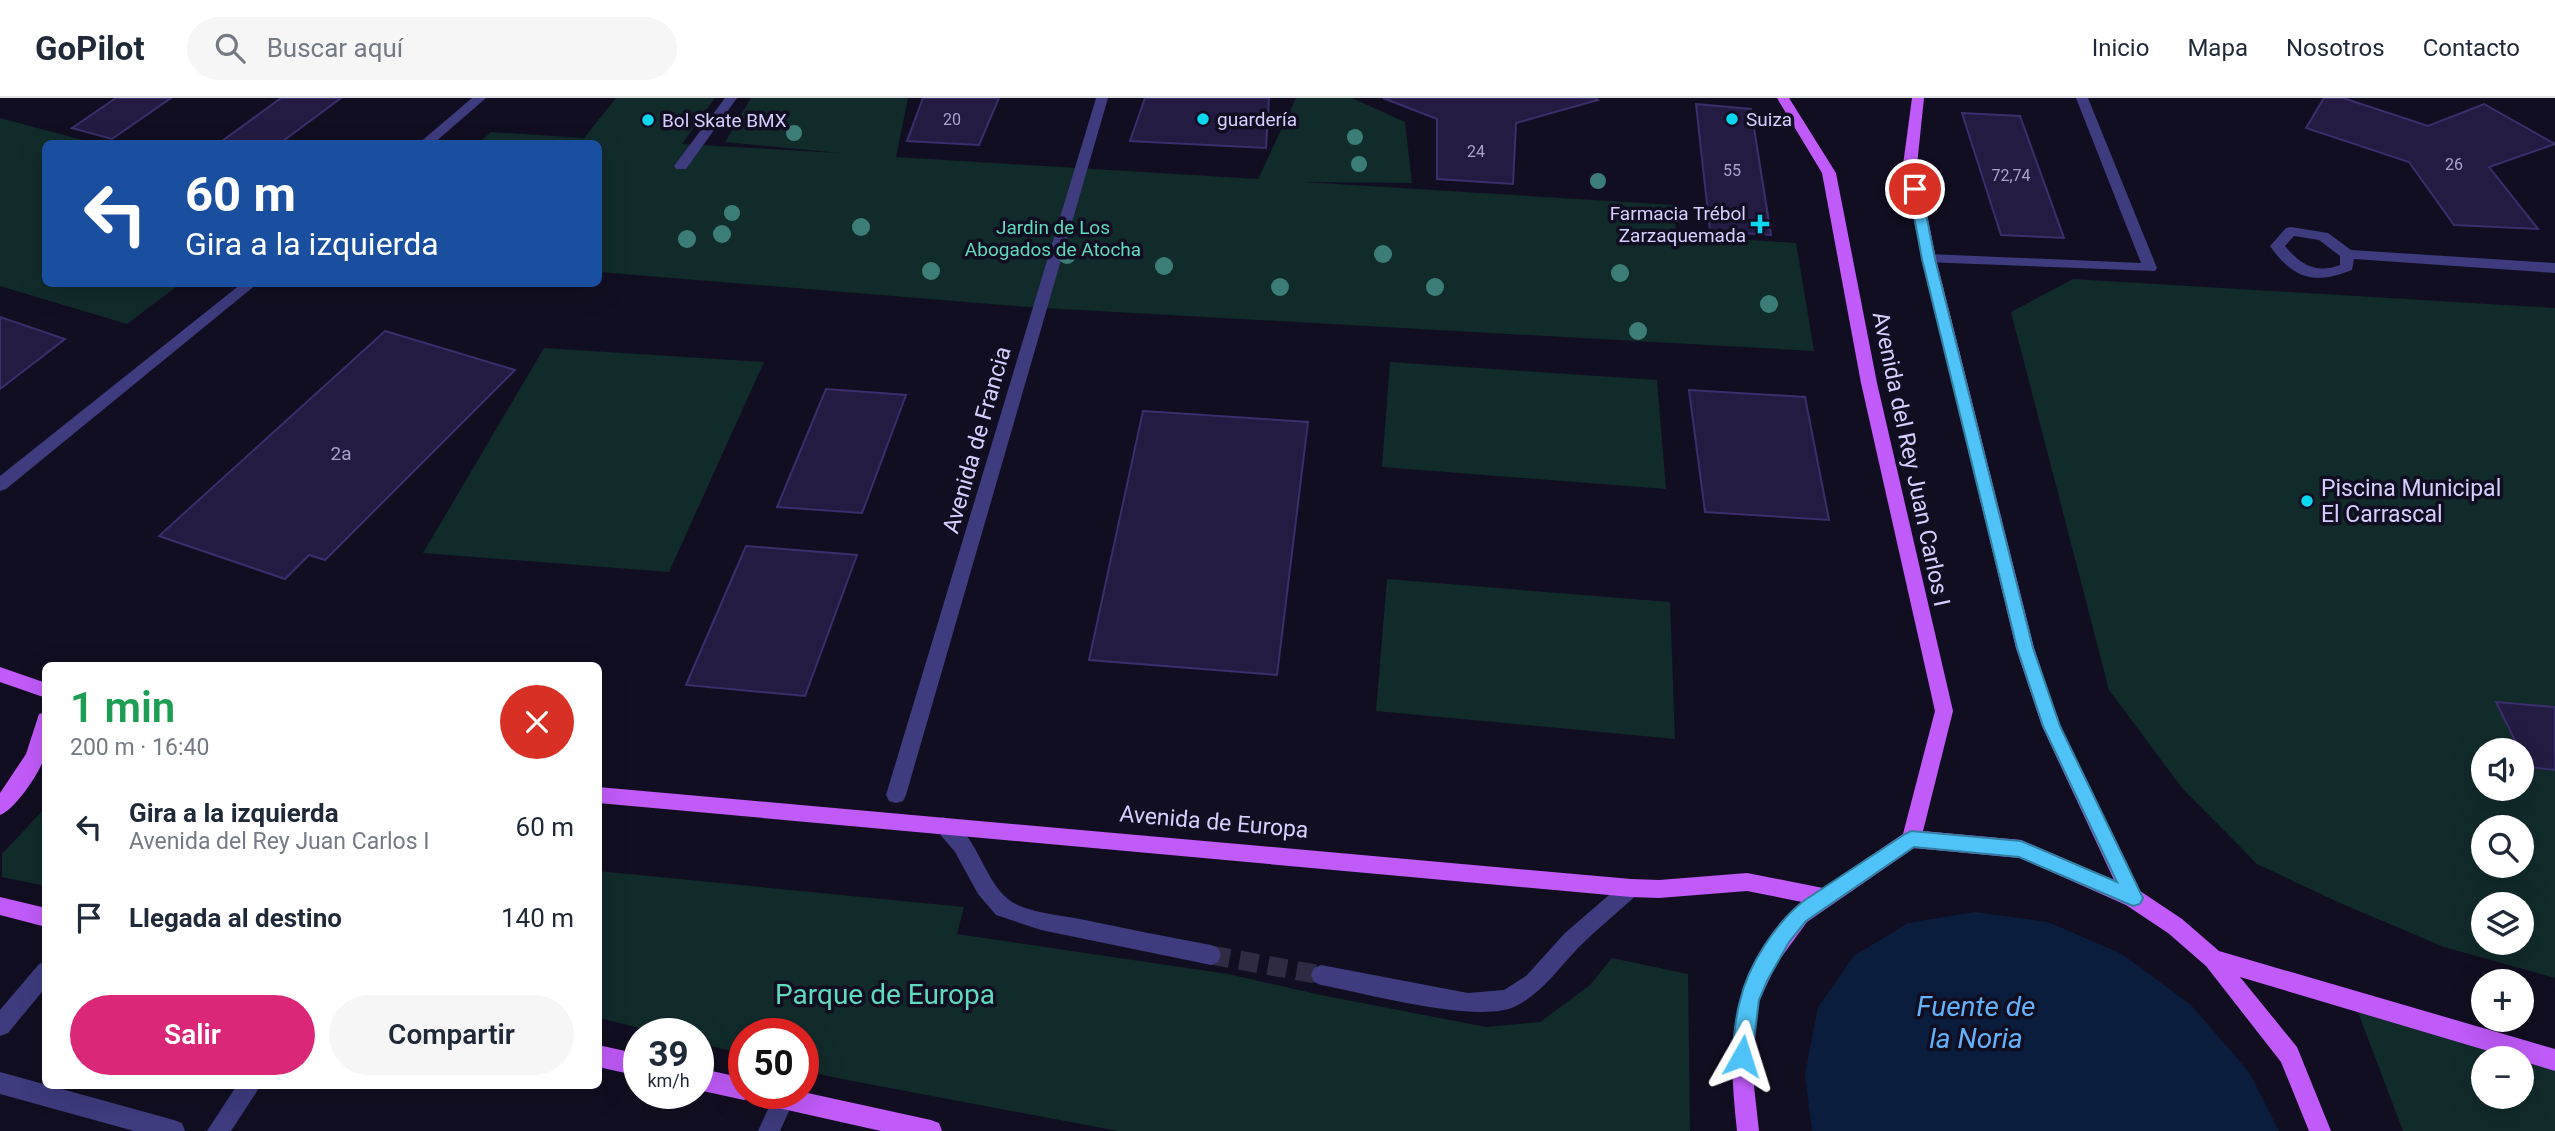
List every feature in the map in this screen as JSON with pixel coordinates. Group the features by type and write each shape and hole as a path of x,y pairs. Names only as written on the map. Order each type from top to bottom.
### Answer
{"main road":[{"name":"Avenida del Rey Juan Carlos I","path":"1783,98 1829,173 1869,383 1944,711 1911,839"},
{"path":"1918,98 1910,165 1928,259 2025,648 2052,726 2133,898"},
{"path":"0,674 42,690"},
{"path":"0,807 30,769 42,737"},
{"name":"Avenida de Europa","path":"602,795 1631,888 1659,889 1747,882 1824,897"},
{"path":"1748,1131 1742,1056 1749,1000 1759,975 1783,936 1800,915 1911,839 2021,849 2133,898 2175,926 2213,959 2289,1055 2320,1131"},
{"path":"0,906 42,917"},
{"path":"2213,959 2353,999 2439,1029 2555,1060"},
{"path":"602,1057 623,1061"},
{"path":"819,1106 931,1131"}],"street":[{"path":"429,140 480,98"},
{"path":"681,166 731,98"},
{"name":"Avenida de Francia","path":"895,795 1102,98"},
{"path":"1928,259 2150,268 2082,98"},
{"path":"2347,254 2347,267 2329,276 2296,268 2277,246 2291,231 2323,236 2347,254 2555,268"},
{"path":"0,485 246,287"},
{"path":"943,826 962,846 985,888 1003,908 1041,921 1211,955"},
{"path":"1321,975 1468,1003 1494,1003 1508,999 1533,983 1572,940 1631,888"},
{"path":"0,1026 42,976"},
{"path":"0,1083 174,1131"},
{"path":"218,1131 247,1089"},
{"path":"769,1131 773,1109"}],"green space":[{"name":"Jardin de Los Abogados de Atocha","path":"616,98 715,98 682,144 839,153 725,142 751,98 908,98 896,157 1258,179 1296,98 1352,98 1405,122 1412,183 1304,182 1675,205 1676,235 1796,243 1814,351 1026,307 602,272 602,140 482,140 491,132 584,138"},
{"path":"0,118 83,140 42,140 42,287 176,287 127,324 0,286"},
{"name":"Piscina Municipal El Carrascal","path":"2073,279 2555,308 2555,978 2534,972 2534,969 2523,969 2473,955 2534,955 2534,892 2471,892 2471,955 2444,947 2340,903 2257,864 2182,788 2109,690 2011,312"},
{"path":"544,348 764,362 669,572 423,553"},
{"path":"1390,362 1657,380 1666,489 1382,467"},
{"path":"1387,579 1670,602 1675,739 1376,711"},
{"path":"42,811 42,885 2,877 2,854"},
{"name":"Parque de Europa","path":"602,871 964,907 957,934 1228,974 1486,1027 1540,1022 1590,985 1612,958 1688,974 1690,1131 1118,1131 819,1074 819,1018 728,1018 728,1050 714,1047 714,1018 623,1018 623,1024 602,1019"},
{"path":"2353,999 2499,1046 2471,1046 2471,1109 2534,1109 2534,1057 2555,1064 2555,1131 2403,1131"}],"water":[{"name":"Fuente de la Noria","path":"1974,912 2048,922 2122,954 2191,1005 2249,1072 2279,1131 1812,1131 1805,1074 1818,1007 1854,956 1908,923"}],"building":[{"path":"116,98 171,98 112,139 72,128"},
{"path":"281,98 341,98 284,140 223,140"},
{"path":"923,98 999,98 979,145 907,141"},
{"name":"guardería","path":"1145,98 1269,98 1266,148 1130,141"},
{"path":"1383,98 1598,100 1516,123 1513,184 1437,179 1437,119"},
{"path":"2324,98 2343,98 2428,126 2484,104 2555,144 2489,167 2538,229 2454,225 2409,162 2306,128"},
{"path":"1696,104 1751,109 1771,235 1710,231"},
{"path":"1962,113 2020,116 2064,238 2001,235"},
{"path":"0,317 65,339 0,389"},
{"path":"385,331 515,370 325,560 309,555 285,579 159,536"},
{"path":"826,389 906,395 862,513 777,507"},
{"path":"1689,390 1805,397 1829,520 1705,512"},
{"path":"1143,411 1308,422 1277,675 1089,660"},
{"path":"746,546 857,555 805,696 686,685"},
{"path":"2496,702 2555,707 2555,770 2534,768 2534,738 2514,738"}],"tunnel":[{"path":"1211,955 1321,975"}],"place":[{"name":"guardería","path":"1203,119"},
{"name":"Suiza","path":"1732,119"},
{"name":"Bol Skate BMX","path":"648,120"},
{"name":"Farmacia Trébol Zarzaquemada","path":"1760,224"},
{"name":"Piscina Municipal El Carrascal","path":"2307,501"}],"route":[{"path":"1742,1056 1749,1000 1759,975 1783,936 1800,915 1911,839 2021,849 2133,898 2052,726 2025,648 1928,259 1915,189"}]}
